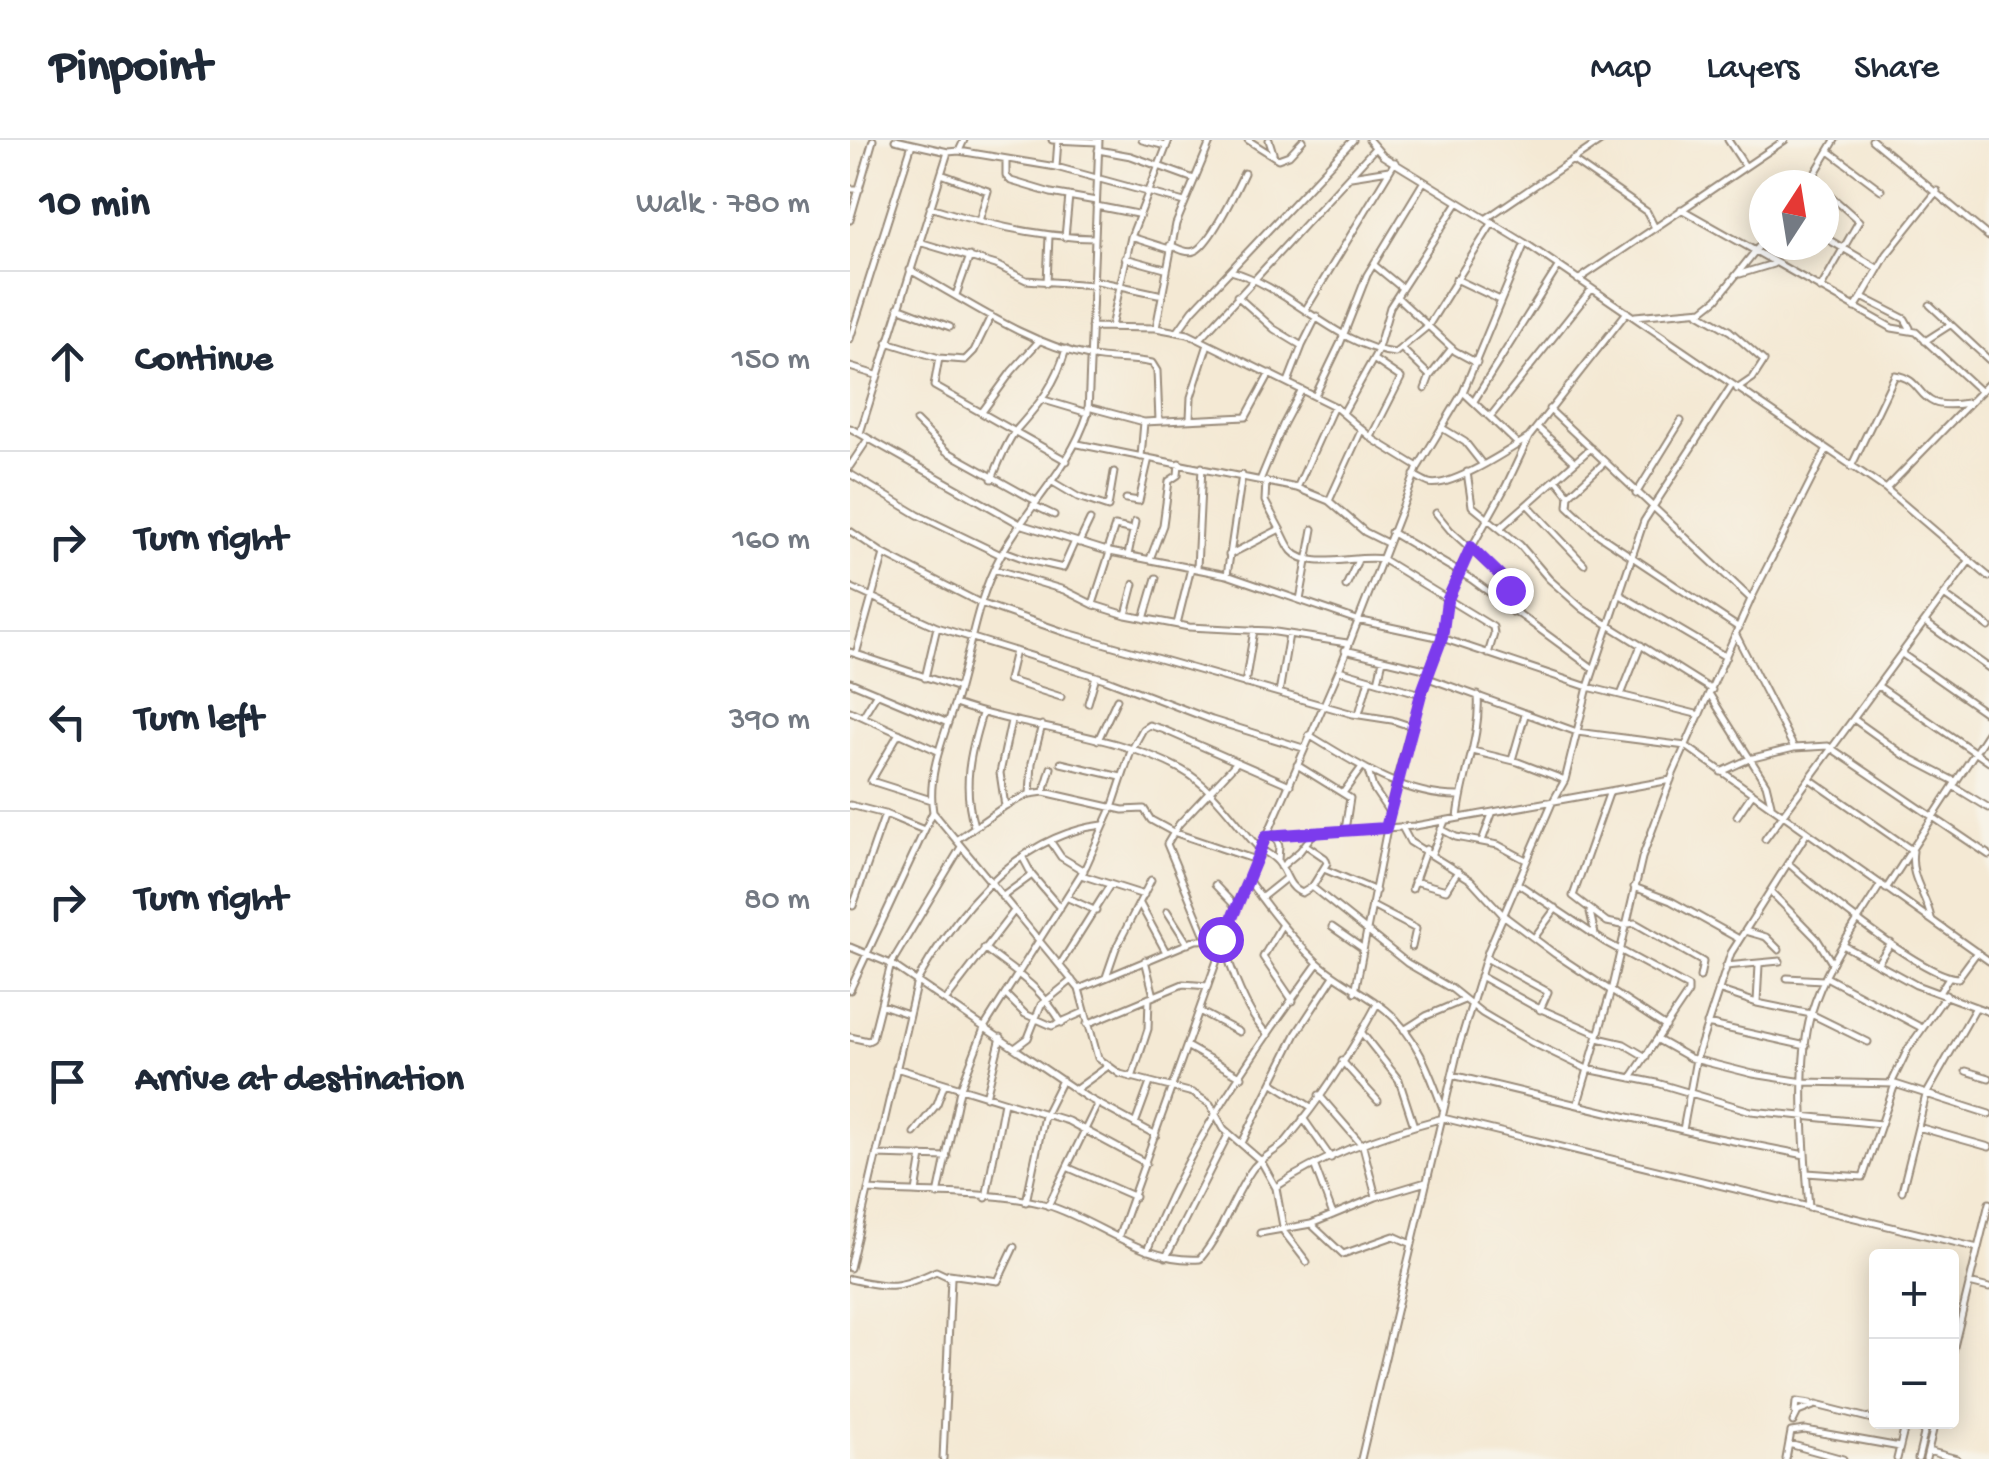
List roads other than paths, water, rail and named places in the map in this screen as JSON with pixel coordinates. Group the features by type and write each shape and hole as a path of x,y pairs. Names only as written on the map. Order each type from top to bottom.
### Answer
{"street":[{"path":"850,220 873,140"},
{"path":"896,140 948,152 1056,167 1184,202"},
{"path":"959,151 964,140"},
{"path":"1056,167 1055,140 1098,144 1194,179"},
{"path":"1111,327 1130,237 1167,143 1142,140"},
{"path":"1156,328 1170,247 1184,202 1211,140"},
{"path":"1248,140 1283,158 1302,140"},
{"path":"1268,140 1274,156"},
{"path":"1178,331 1190,313 1353,140"},
{"path":"1369,140 1374,148 1526,243 1826,451 1886,488 1989,577"},
{"path":"1231,271 1254,278 1345,334 1392,354 1428,326 1490,220 1602,140"},
{"path":"1728,140 1745,166"},
{"path":"1578,280 1775,143 1785,140"},
{"path":"1819,170 1835,140"},
{"path":"1872,140 1989,237"},
{"path":"850,339 910,142"},
{"path":"1098,144 1088,410 1078,444 1002,553 980,602 959,688 938,751 933,812 1079,990 1092,1047 1107,1068 1200,1096 1210,1104 1229,1134 1261,1161 1276,1188 1284,1232 1308,1262"},
{"path":"1200,339 1374,148"},
{"path":"1829,150 1881,190"},
{"path":"860,433 948,152"},
{"path":"1006,160 1011,181 1138,214"},
{"path":"1572,160 1646,212 1654,226"},
{"path":"1306,309 1396,162"},
{"path":"1348,177 1390,170"},
{"path":"1130,237 1190,252 1200,248 1230,203 1244,173"},
{"path":"942,174 988,190 979,222"},
{"path":"1315,396 1364,283 1425,180"},
{"path":"850,189 860,189"},
{"path":"1855,308 1878,268 1937,191"},
{"path":"1066,238 1069,196"},
{"path":"1343,413 1378,349 1386,315 1458,202"},
{"path":"1820,289 1859,220 1839,203"},
{"path":"930,207 1049,236 1095,238"},
{"path":"1681,209 1749,248"},
{"path":"1983,231 1989,226"},
{"path":"1047,283 1049,236"},
{"path":"918,242 970,256 1019,278 1047,283 1119,285 1160,295"},
{"path":"1118,1238 1236,907 1339,670 1414,475 1463,392 1526,243"},
{"path":"1839,248 1878,268"},
{"path":"956,295 970,256"},
{"path":"1125,258 1165,269"},
{"path":"1355,992 1396,782 1442,638 1447,601 1528,437 1631,314 1696,312 1709,307 1749,260"},
{"path":"1768,260 1892,328 1910,329"},
{"path":"1738,275 1774,264"},
{"path":"1374,265 1402,288"},
{"path":"1474,401 1558,267"},
{"path":"910,270 1040,340 1089,356 1155,365 1159,421"},
{"path":"1456,278 1500,300"},
{"path":"1490,417 1592,289"},
{"path":"1237,296 1274,329 1302,346"},
{"path":"1862,297 1905,319 1910,329 1980,391"},
{"path":"1397,298 1452,348 1476,363"},
{"path":"1930,305 1989,360"},
{"path":"898,307 950,327"},
{"path":"1360,1459 1468,1002 1565,780 1588,688 1644,521 1734,387 1753,378 1764,361 1730,331 1696,312"},
{"path":"887,342 939,358 960,360 969,357 991,316"},
{"path":"1288,382 1317,316"},
{"path":"1926,341 1950,324"},
{"path":"1091,327 1156,328 1200,339 1334,406 1371,437 1418,467"},
{"path":"982,412 1040,340"},
{"path":"1190,418 1191,397 1208,344"},
{"path":"1425,390 1430,376 1452,348"},
{"path":"992,479 1015,432 1044,400 1066,349"},
{"path":"1402,349 1430,376"},
{"path":"939,358 934,386 1068,461"},
{"path":"1371,437 1401,378 1373,359"},
{"path":"850,367 876,375"},
{"path":"1044,400 1144,422 1248,416 1270,373"},
{"path":"1851,466 1895,375 1905,377 1939,406 1967,403"},
{"path":"1886,488 1989,383"},
{"path":"1301,391 1282,425 1264,479 1265,501 1292,552 1308,558 1342,561 1360,557 1382,559 1494,629 1488,654"},
{"path":"1463,392 1518,444"},
{"path":"1297,488 1334,406"},
{"path":"1549,409 1751,599"},
{"path":"916,421 946,451 1054,516"},
{"path":"1126,500 1139,500 1145,458 1144,422"},
{"path":"1636,494 1681,422"},
{"path":"1537,426 1576,462"},
{"path":"850,428 1020,524 1108,551 1227,574 1356,620 1442,638 1588,688 1700,716"},
{"path":"1442,428 1465,442 1483,466"},
{"path":"1329,501 1362,430"},
{"path":"1414,475 1435,484 1483,466 1528,437"},
{"path":"850,466 868,439"},
{"path":"1078,444 1297,488 1329,501 1365,532 1387,543"},
{"path":"1500,528 1591,448"},
{"path":"1578,1103 1622,950 1642,858 1671,780 1751,599 1826,451"},
{"path":"1605,462 1569,495 1568,506 1584,523 1737,632 1794,748"},
{"path":"1150,560 1163,525 1169,481 1178,475 1179,463"},
{"path":"1176,624 1194,568 1202,467"},
{"path":"1051,481 1108,507 1114,472"},
{"path":"1467,472 1472,506 1500,528 1570,599 1711,692 1766,784 1771,807"},
{"path":"850,474 918,515 1002,553 1063,568 1090,520"},
{"path":"1227,574 1242,475"},
{"path":"1556,479 1569,495"},
{"path":"1528,504 1584,564"},
{"path":"1436,513 1505,580 1512,612"},
{"path":"1128,555 1135,522"},
{"path":"1093,604 1115,526 1133,530"},
{"path":"1229,555 1280,529"},
{"path":"1300,600 1313,529"},
{"path":"850,530 884,554 980,602 1064,632 1323,706 1413,726"},
{"path":"1391,532 1458,572 1594,669"},
{"path":"884,554 853,653 959,688"},
{"path":"1346,586 1360,557"},
{"path":"1766,839 1970,560"},
{"path":"994,568 1126,615 1176,624 1289,634 1431,670"},
{"path":"1144,618 1156,578"},
{"path":"1126,615 1134,584"},
{"path":"850,586 938,627 1096,676 1212,720 1303,748"},
{"path":"1620,594 1726,657"},
{"path":"1944,596 1989,627"},
{"path":"1925,622 1989,668"},
{"path":"924,679 938,627"},
{"path":"1246,684 1254,630"},
{"path":"1279,693 1289,634"},
{"path":"1621,695 1641,644"},
{"path":"1015,651 1008,680 1061,698"},
{"path":"1902,654 1989,716"},
{"path":"1378,682 1383,660"},
{"path":"1339,670 1421,694"},
{"path":"1088,703 1096,676"},
{"path":"1428,678 1577,732 1686,746 1989,961"},
{"path":"1358,715 1369,679"},
{"path":"850,682 948,723"},
{"path":"1878,686 1989,762"},
{"path":"863,716 877,692"},
{"path":"1458,818 1460,796 1478,732 1478,695"},
{"path":"1098,740 1117,699"},
{"path":"954,704 1098,740 1181,770 1210,792 1260,849 1278,860"},
{"path":"850,711 938,751"},
{"path":"974,826 967,783 971,750 982,714"},
{"path":"1512,760 1525,714"},
{"path":"1005,806 1000,773 1012,720"},
{"path":"1854,720 1989,808"},
{"path":"1030,794 1032,763 1042,726"},
{"path":"938,1195 960,1090 985,1026 1082,873 1143,728 1149,726 1290,785"},
{"path":"1809,1208 1804,1082 1811,1014 1843,944 1913,851 1989,730"},
{"path":"899,734 871,781 931,800"},
{"path":"1310,735 1365,769 1396,782 1436,795 1460,796"},
{"path":"1721,772 1749,759 1794,748 1833,748 1989,855"},
{"path":"1474,751 1565,780"},
{"path":"1206,938 1167,849 1173,832 1237,762"},
{"path":"1060,764 1121,777"},
{"path":"1297,765 1352,802 1346,830"},
{"path":"1044,792 1051,768"},
{"path":"1343,793 1365,769"},
{"path":"1365,769 1390,812"},
{"path":"1810,779 1913,851"},
{"path":"1266,836 1402,827 1671,780"},
{"path":"1606,922 1573,894 1610,791"},
{"path":"956,840 1005,806 1044,792 1112,808 1144,809 1152,820 1173,832 1256,860"},
{"path":"1738,816 1752,794"},
{"path":"850,805 924,830"},
{"path":"850,990 933,812"},
{"path":"853,906 885,814"},
{"path":"1482,841 1492,814"},
{"path":"1412,888 1445,820"},
{"path":"850,1268 917,981 942,939 989,882 1051,842 1080,829 1103,826"},
{"path":"1402,827 1407,840 1472,880 1503,915 1666,1027"},
{"path":"1441,829 1456,837 1498,846 1527,860"},
{"path":"1281,868 1314,832"},
{"path":"1684,1130 1696,1060 1726,966 1807,833"},
{"path":"1275,835 1281,868 1302,894 1312,888 1327,864 1325,858 1306,845"},
{"path":"1051,842 1082,873 1144,895"},
{"path":"850,1038 871,1040 891,964 960,847"},
{"path":"1913,851 1914,876 1931,920"},
{"path":"1023,858 1060,908"},
{"path":"1788,863 1891,943 1949,977 1957,979 1976,952"},
{"path":"1324,868 1376,891"},
{"path":"1414,880 1446,890 1458,871"},
{"path":"1002,897 1032,875"},
{"path":"1261,898 1286,878"},
{"path":"1105,978 1151,880"},
{"path":"1248,880 1281,926 1318,962 1355,992 1378,1004 1404,1030 1428,1068 1443,1115"},
{"path":"1517,883 1595,934 1688,987 1688,993 1631,1078"},
{"path":"1060,964 1110,885"},
{"path":"1215,885 1236,907"},
{"path":"1634,887 1660,896 1739,940"},
{"path":"1312,888 1407,963 1521,1037 1587,1069 1752,1111 1882,1124"},
{"path":"1770,891 1817,940 1832,963"},
{"path":"1068,898 1096,911"},
{"path":"1140,904 1166,952"},
{"path":"1374,907 1416,929 1412,947"},
{"path":"1534,938 1556,908"},
{"path":"1589,909 1595,934"},
{"path":"946,1000 1014,910"},
{"path":"1167,911 1188,944"},
{"path":"1583,926 1635,922 1697,957 1704,965 1700,976"},
{"path":"1281,926 1263,957 1293,1001"},
{"path":"1332,926 1364,949"},
{"path":"1745,931 1766,937 1779,950"},
{"path":"1079,990 1188,944 1206,938 1223,940"},
{"path":"1223,940 1233,977 1257,1024 1268,1035"},
{"path":"1877,964 1891,943"},
{"path":"1843,944 1877,964 1989,1012"},
{"path":"850,946 891,964 1075,1090 1156,1134"},
{"path":"984,948 1019,972 1048,1000 1062,1022"},
{"path":"1486,958 1548,992 1540,1010"},
{"path":"1132,1078 1148,1029 1152,997 1145,960"},
{"path":"1726,966 1780,961"},
{"path":"1148,1251 1166,1202 1216,1114 1318,962"},
{"path":"1757,1003 1759,965"},
{"path":"1242,1143 1296,1034 1334,976"},
{"path":"1480,976 1540,1010 1646,1057"},
{"path":"1806,1172 1863,1178 1893,1084 1949,977"},
{"path":"1787,978 1825,979 1922,1028"},
{"path":"1016,1047 1028,1038 1041,1004 1072,980"},
{"path":"1087,1024 1188,983 1208,986"},
{"path":"1718,990 1811,1014 1868,1042"},
{"path":"1004,994 1025,1014 1054,1027 1084,1012"},
{"path":"1404,1030 1426,1016 1468,1002"},
{"path":"868,1190 1048,1206 1148,1251 1203,1258 1253,1166 1277,1150 1302,1118 1378,1004"},
{"path":"882,1005 908,1014"},
{"path":"1902,1191 1926,1095 1976,1007"},
{"path":"1201,1012 1239,1032"},
{"path":"1707,1024 1806,1046"},
{"path":"1362,1032 1399,1080 1414,1126"},
{"path":"986,1097 1001,1037"},
{"path":"1658,1040 1696,1060 1804,1082 1893,1084 1989,1114"},
{"path":"1188,1047 1242,1077"},
{"path":"1342,1061 1378,1101"},
{"path":"896,1068 1068,1121 1146,1162"},
{"path":"1075,1090 1107,1068"},
{"path":"1966,1071 1989,1078"},
{"path":"1452,1075 1786,1154 1805,1154"},
{"path":"1026,1202 1044,1116 1062,1080"},
{"path":"1135,1124 1150,1083"},
{"path":"1274,1083 1310,1107"},
{"path":"914,1132 936,1104 944,1085"},
{"path":"1319,1095 1363,1146 1376,1197"},
{"path":"986,1198 1004,1102"},
{"path":"1048,1206 1098,1104"},
{"path":"1276,1188 1331,1158 1443,1115 1978,1248"},
{"path":"1302,1118 1331,1158"},
{"path":"1918,1127 1989,1146"},
{"path":"1166,1256 1229,1134"},
{"path":"1323,1145 1317,1165 1333,1215"},
{"path":"876,1155 948,1158"},
{"path":"916,1194 922,1156"},
{"path":"1068,1168 1135,1197"},
{"path":"1260,1234 1311,1224 1376,1197 1426,1182"},
{"path":"1956,1339 1989,1203"},
{"path":"1311,1224 1344,1254 1394,1236 1412,1244"},
{"path":"850,1279 890,1286 917,1282 936,1270 998,1282 1014,1247"},
{"path":"943,1459 952,1281 946,1274"},
{"path":"1969,1283 1989,1288"},
{"path":"1786,1459 1796,1402 1869,1419"},
{"path":"1897,1459 1904,1429"},
{"path":"1918,1459 1921,1429"},
{"path":"1933,1429 1927,1455 1957,1459"},
{"path":"1792,1432 1805,1430 1900,1447"},
{"path":"1789,1444 1844,1459"}]}
